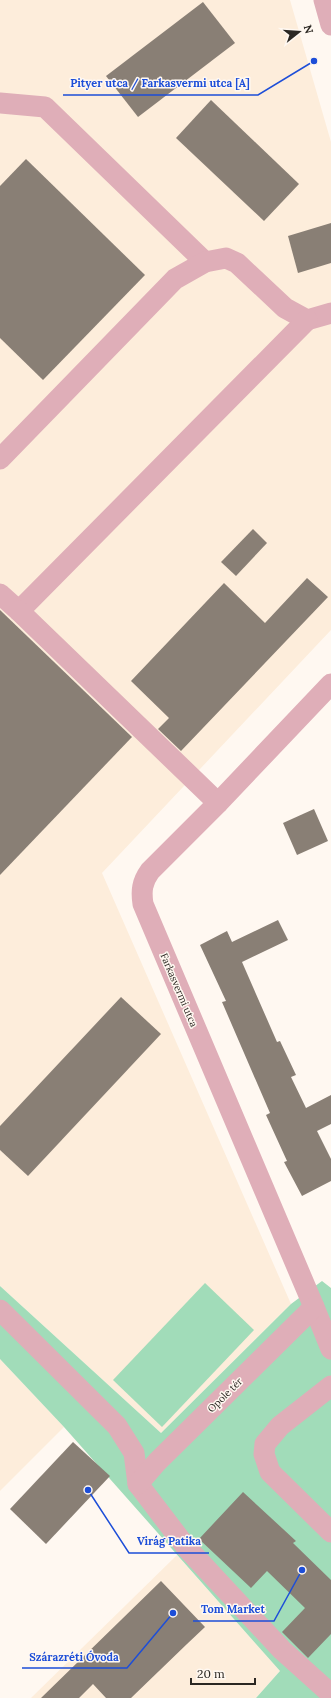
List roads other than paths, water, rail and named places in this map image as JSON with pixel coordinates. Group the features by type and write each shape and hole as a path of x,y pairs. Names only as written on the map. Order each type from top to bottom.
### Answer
{"street":[{"path":"324,0 331,25"},
{"path":"0,102 45,107 205,262"},
{"path":"2,453 175,279 205,262 226,258 237,264 285,308 307,320"},
{"path":"19,611 307,320 331,313"},
{"path":"0,594 218,803"},
{"name":"Farkasvermi utca","path":"331,684 218,803 150,871 143,885 141,894 143,904 331,1349"},
{"name":"Opole tér","path":"138,1484 157,1462 314,1307"},
{"path":"0,1310 117,1426 134,1453 138,1484 186,1547 282,1650 331,1694"},
{"path":"331,1386 280,1426 265,1444 264,1454 270,1472 331,1532"}],"place":[{"name":"Pityer utca / Farkasvermi utca [A]","path":"314,61"},
{"name":"Virág Patika","path":"88,1490"},
{"name":"Tom Market","path":"302,1570"},
{"name":"Szárazréti Óvoda","path":"173,1613"}]}
